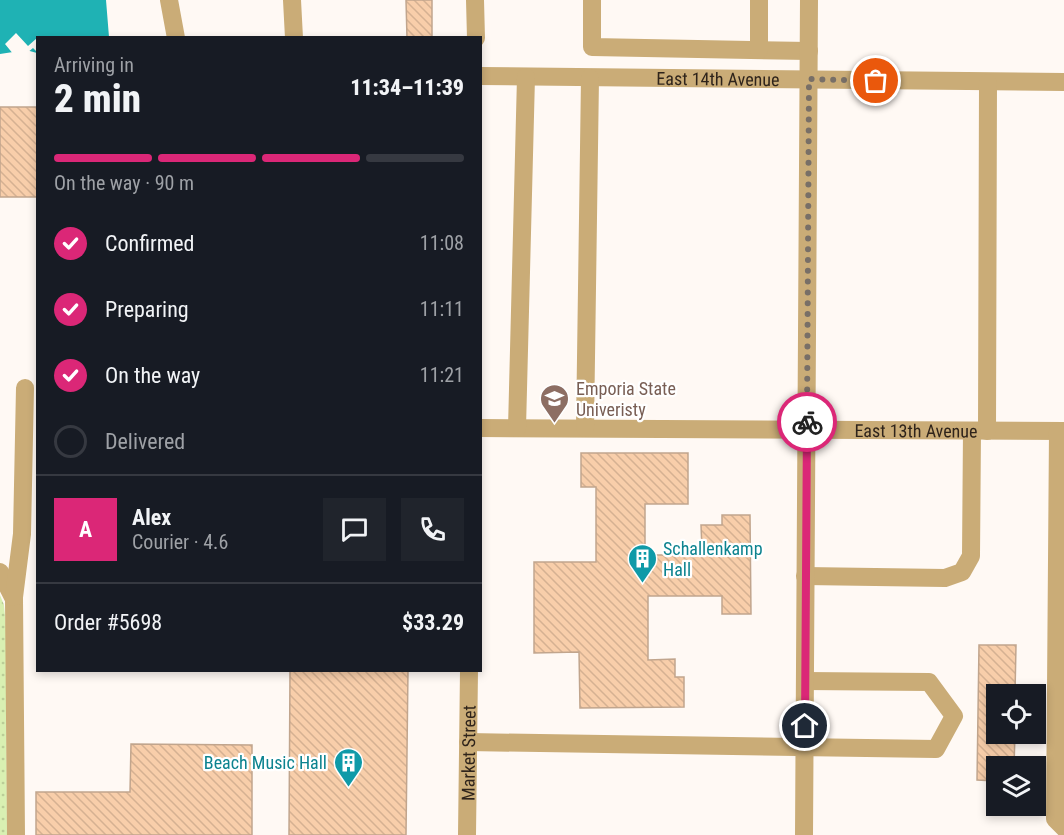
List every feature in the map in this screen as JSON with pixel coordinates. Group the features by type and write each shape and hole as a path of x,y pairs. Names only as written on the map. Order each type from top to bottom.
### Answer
{"street":[{"path":"169,0 176,36"},
{"path":"292,0 294,36"},
{"path":"475,0 476,36"},
{"path":"592,0 592,47 809,51"},
{"path":"759,0 759,50"},
{"path":"804,835 809,0"},
{"name":"East 14th Avenue","path":"482,76 1064,82"},
{"path":"518,428 526,77"},
{"path":"585,428 590,78"},
{"path":"805,576 945,578 963,572 971,556 979,431 988,82"},
{"path":"16,835 14,598 22,534 25,388"},
{"name":"East 13th Avenue","path":"482,428 1061,431"},
{"path":"1061,431 1055,819 1064,828"},
{"path":"0,572 14,598"},
{"name":"Market Street","path":"467,835 469,672"},
{"path":"468,742 936,749 954,716 928,682 805,681"},
{"path":"467,835 478,835"}],"green space":[{"path":"0,595 4,605 6,627 7,835 0,835"}],"water":[{"path":"0,0 106,0 109,36 36,36 36,53 26,50 0,54"}],"pier":[{"path":"16,33 28,46 36,39 36,51 33,48 27,53 14,55 5,44"}],"building":[{"path":"406,0 432,0 432,36 407,36"},
{"path":"0,107 36,107 36,197 0,197"},
{"name":"Schallenkamp Hall","path":"581,453 688,453 688,504 645,504 645,555 681,555 681,550 702,550 701,525 722,525 722,515 750,515 751,614 722,614 722,596 648,596 648,660 675,659 675,677 684,677 684,707 580,708 579,652 534,653 534,562 596,562 596,487 581,487"},
{"path":"979,645 1016,645 1015,684 986,684 986,744 1015,744 1014,756 986,756 986,780 977,780"},
{"name":"Beach Music Hall","path":"290,672 408,672 406,835 289,835"},
{"path":"131,744 252,745 252,835 36,835 36,792 130,792"}],"way so far":[{"path":"807,422 809,79 876,81"}],"place":[{"name":"Emporia State Univeristy","path":"555,424"},
{"name":"Schallenkamp Hall","path":"642,584"},
{"name":"Beach Music Hall","path":"348,788"}],"route":[{"path":"805,726 807,422"}]}
